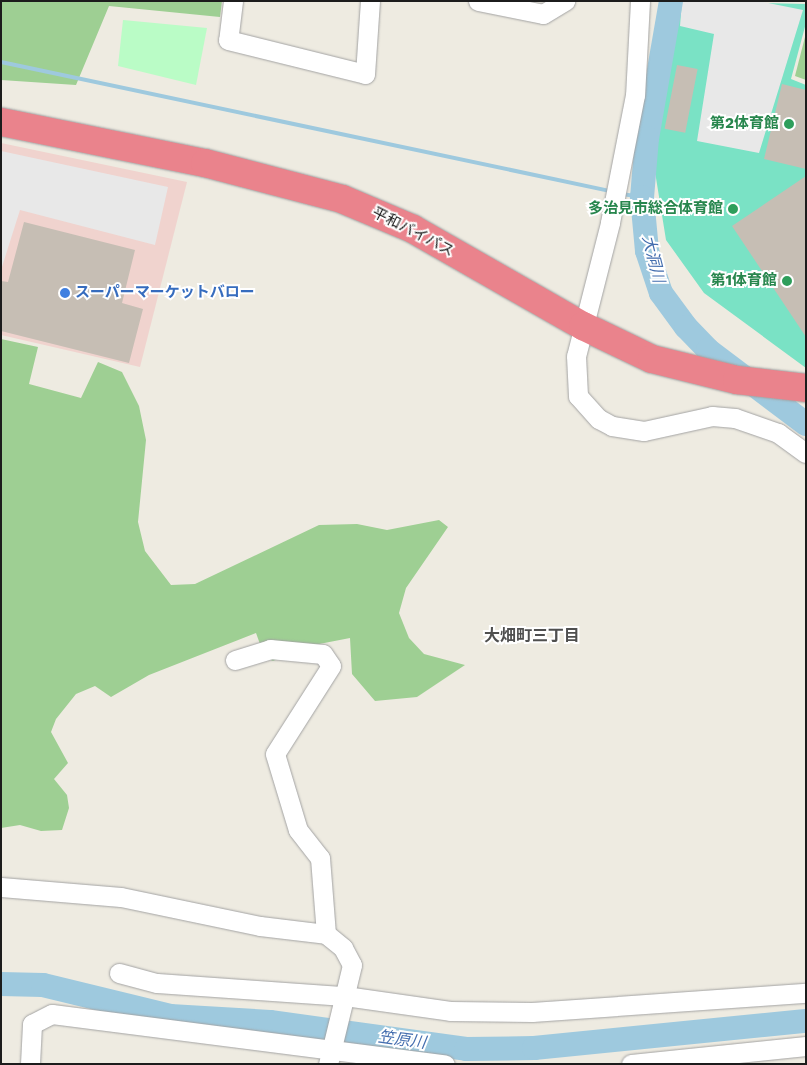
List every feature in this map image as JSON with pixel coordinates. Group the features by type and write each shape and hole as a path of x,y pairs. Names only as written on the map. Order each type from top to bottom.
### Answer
{"highway":[{"name":"平和バイパス","path":"1,122 205,163 342,199 413,229 583,326 652,359 706,372 806,388"}],"street":[{"path":"233,1 228,40 365,74 370,1"},
{"path":"487,2 543,14 565,1"},
{"path":"640,1 635,95 610,223 583,326 575,377 578,396 599,420 644,431 712,416 735,418 778,433 806,453"},
{"path":"235,660 270,649 323,654 331,666 275,754 298,830 320,858 326,934"},
{"path":"1,887 121,897 260,926 326,934 343,948 352,965 330,1058"},
{"path":"119,973 157,983 345,996 450,1011 532,1012 806,993"},
{"path":"30,1064 32,1024 52,1014 330,1058 445,1064"},
{"path":"631,1064 754,1056 806,1046"}],"shaded area":[{"path":"682,1 758,1 803,10 759,153 697,141 714,34 680,26"},
{"path":"1,143 187,182 140,367 1,335"},
{"path":"1,151 168,187 155,245 20,210 1,270"}],"green space":[{"path":"1,1 222,1 220,17 109,6 76,85 1,80"},
{"name":"多治見市総合体育館","path":"676,1 806,4 806,23 791,79 806,85 806,368 704,293 666,240 656,178 655,129"},
{"path":"123,20 207,28 196,85 118,66"},
{"path":"806,33 806,80 795,76"},
{"path":"1,339 38,347 29,384 81,398 98,362 122,372 139,406 146,440 138,522 145,551 171,585 195,584 319,525 357,524 387,530 439,520 448,527 406,588 399,613 409,638 424,654 465,665 417,697 375,701 352,674 350,638 314,645 273,661 265,658 256,633 149,675 111,697 95,686 76,694 56,719 51,732 68,763 54,779 67,795 69,808 62,830 41,831 20,825 1,828"}],"building":[{"path":"677,65 698,69 685,133 665,129"},
{"name":"第2体育館","path":"782,84 806,90 806,169 764,159"},
{"name":"第1体育館","path":"806,176 806,337 732,226"},
{"name":"スーパーマーケットバロー","path":"24,222 135,250 122,303 143,309 129,363 1,331 1,281 8,282"}],"waterway":[{"name":"大洞川","path":"671,1 647,138 642,197 647,251 661,293 686,327 708,350 806,424"},
{"path":"1,62 610,191"},
{"path":"622,194 642,197"},
{"name":"笠原川","path":"1,984 43,985 170,1016 270,1022 466,1049 534,1048 806,1021"}],"place":[{"name":"第2体育館","path":"789,124"},
{"name":"多治見市総合体育館","path":"733,209"},
{"name":"第1体育館","path":"787,281"},
{"name":"スーパーマーケットバロー","path":"65,293"}],"district":[{"name":"大畑町三丁目","path":"532,636"}]}
